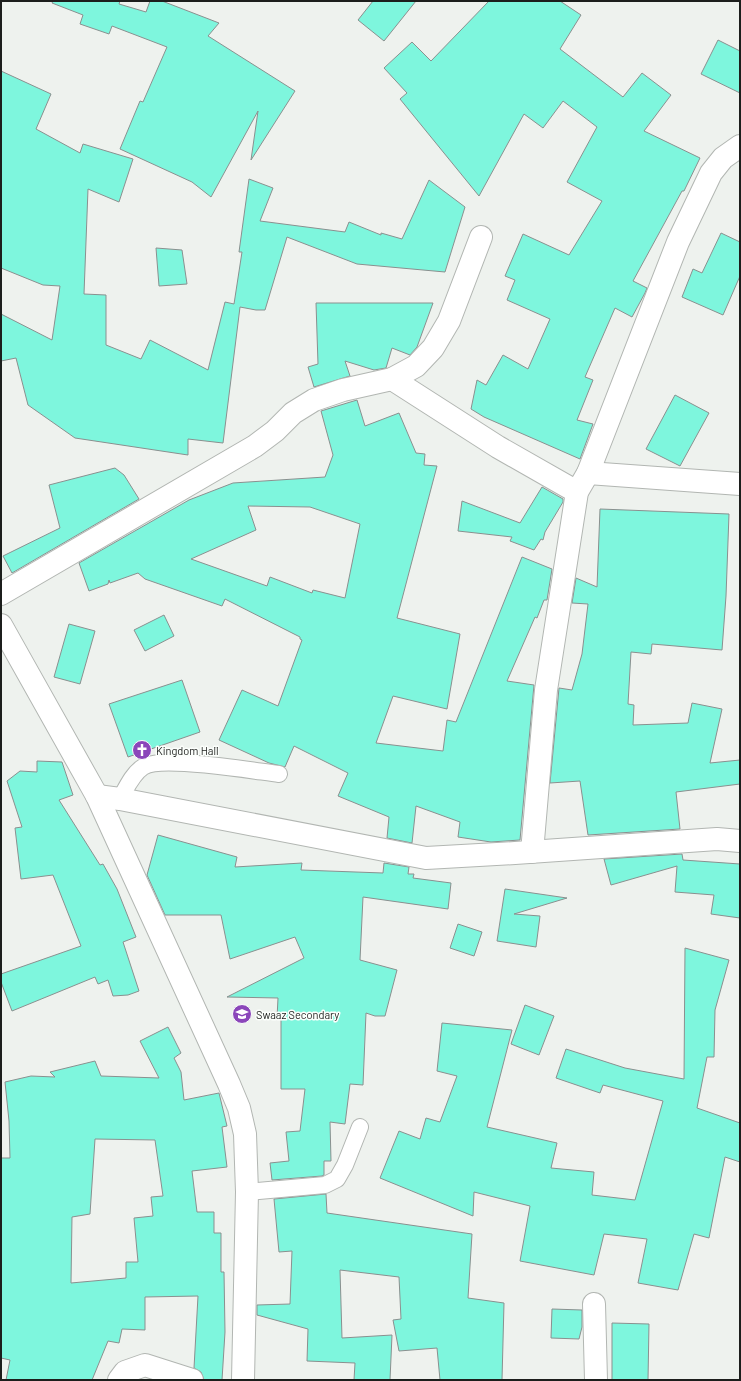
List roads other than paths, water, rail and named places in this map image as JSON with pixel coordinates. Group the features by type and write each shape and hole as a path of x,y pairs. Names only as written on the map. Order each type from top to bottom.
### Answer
{"street":[{"path":"532,852 546,690 577,492 588,473 682,235 711,173 723,158 740,146"},
{"path":"1,594 255,446 293,413 314,400 343,390 392,379 416,366 433,348 448,322 481,237"},
{"path":"392,379 498,447 577,492"},
{"path":"588,473 740,484"},
{"path":"1,625 97,796 229,1084 238,1108 244,1134 247,1192 243,1380"},
{"path":"97,796 120,799 426,858 717,839 740,841"},
{"path":"594,1304 596,1380"},
{"path":"119,1380 125,1372 145,1365 192,1380"}],"lane":[{"path":"120,799 134,776 143,767 157,762 189,763 279,774"},
{"path":"247,1192 325,1185 337,1179 345,1165 360,1127"}],"place":[{"name":"Kingdom Hall","path":"142,750"},
{"name":"Swaaz Secondary","path":"242,1014"}]}
